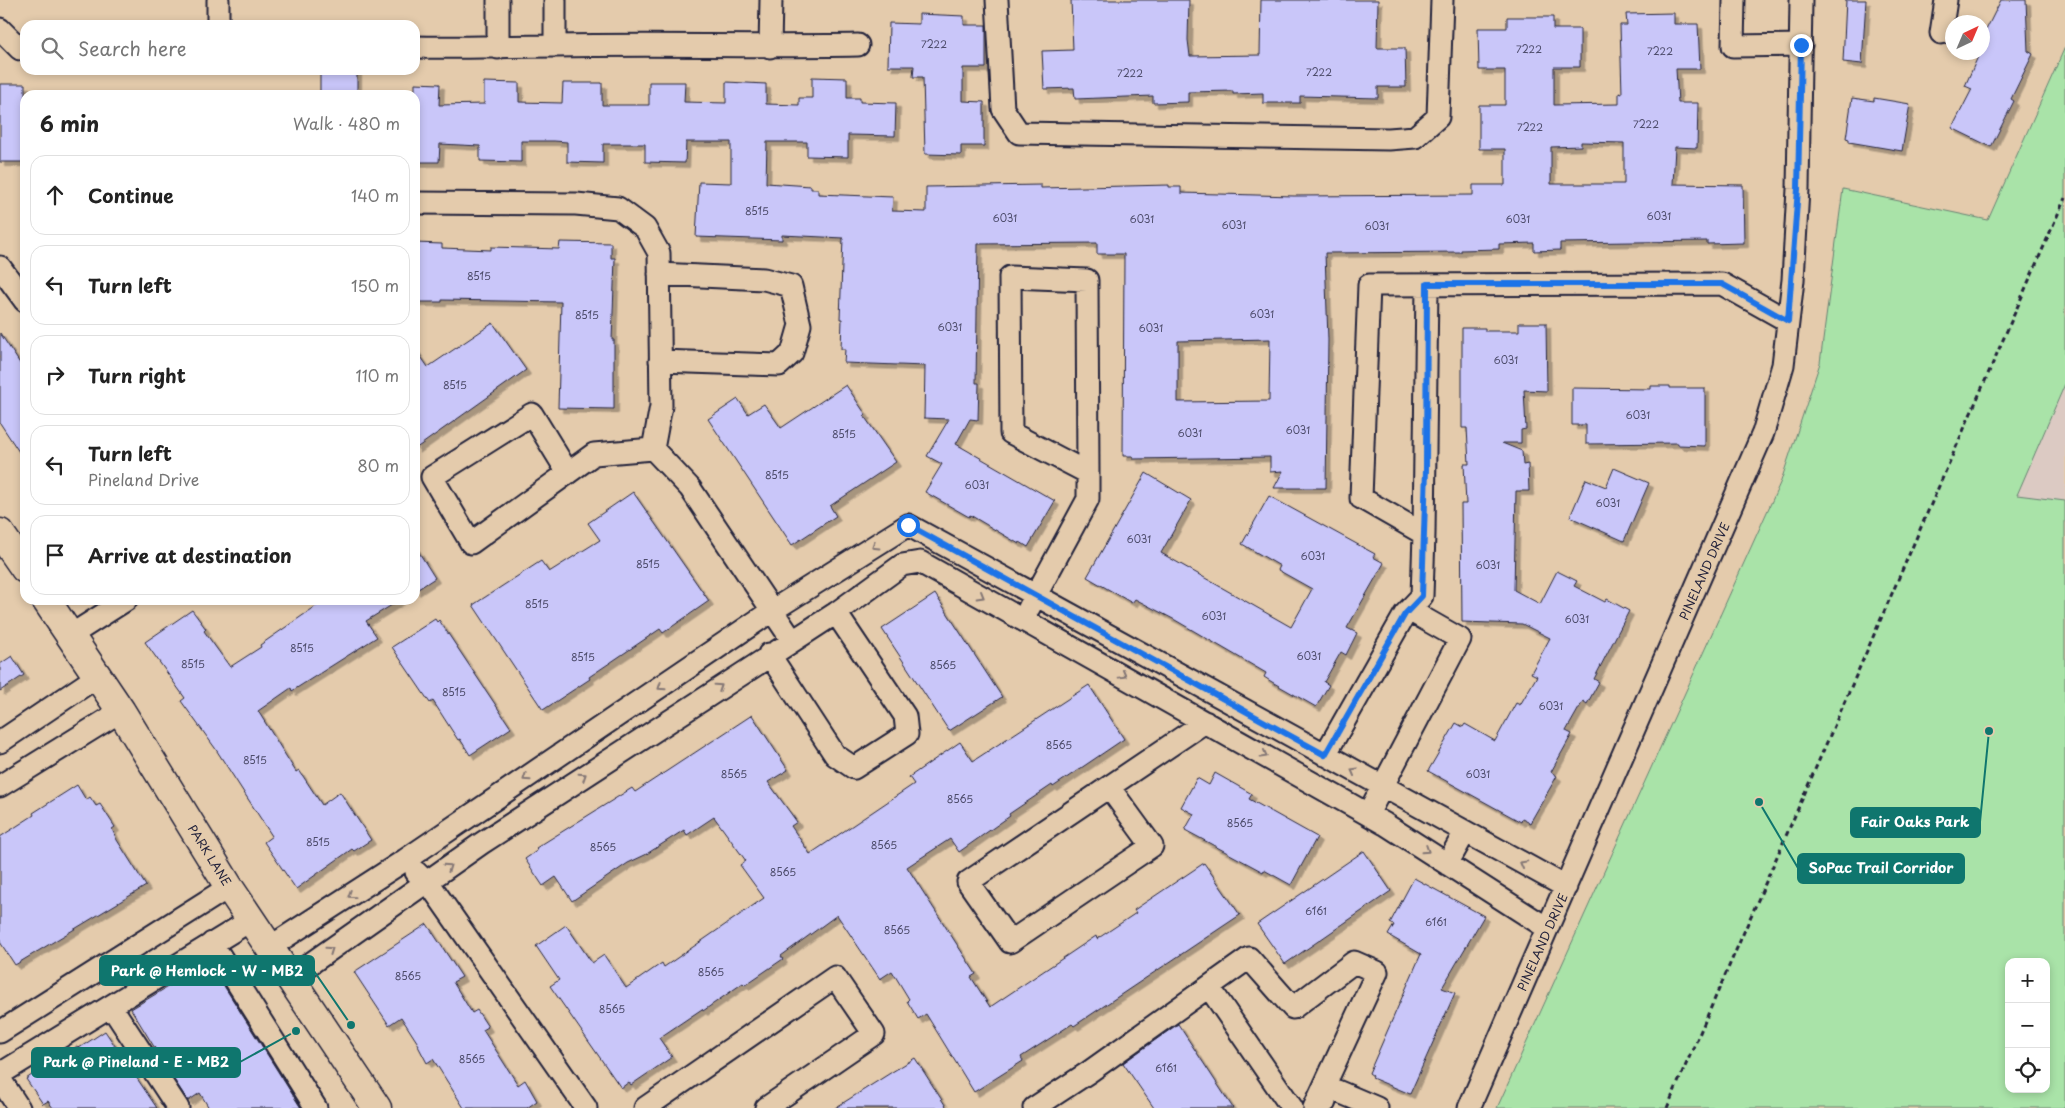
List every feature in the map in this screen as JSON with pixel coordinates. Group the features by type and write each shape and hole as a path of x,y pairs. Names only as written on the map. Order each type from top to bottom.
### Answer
{"main road":[{"path":"2,540 20,563"},
{"name":"PARK LANE","path":"50,605 121,711 229,887 377,1108"}],"street":[{"path":"218,0 218,20"},
{"path":"498,0 498,48"},
{"path":"555,0 555,46"},
{"path":"770,47 771,0"},
{"path":"997,0 1004,110 1019,133 1389,139 1415,137 1438,117 1442,0"},
{"path":"1734,0 1733,46 1801,45"},
{"name":"PINELAND DRIVE","path":"1469,1108 1763,433 1783,365 1788,321 1798,189 1801,0"},
{"path":"1941,33 1946,0"},
{"path":"0,29 20,49"},
{"path":"420,48 858,45"},
{"path":"420,203 576,204 618,208 645,228 658,253 659,274 661,406 653,449"},
{"path":"0,267 20,294"},
{"path":"659,274 764,279 792,286 800,325 792,354 780,366 660,361"},
{"path":"1024,619 1088,499 1088,473 1087,280 1010,277 1011,433 1088,473"},
{"path":"1424,534 1361,498 1369,284 1722,284 1788,321"},
{"path":"1325,755 1409,610 1422,596 1427,284"},
{"path":"568,473 532,414 432,477 471,542 568,473 594,454 653,449"},
{"path":"653,449 690,488 774,610 792,640"},
{"path":"270,947 404,860 774,610 908,525 1566,887"},
{"path":"290,978 419,876 490,838 836,612 902,565 920,562 1368,814 1548,928"},
{"path":"71,635 118,605"},
{"path":"1368,814 1381,786 1460,639 1409,610"},
{"path":"769,654 835,755 854,768 862,764 907,734 905,716 836,612"},
{"path":"0,742 98,676"},
{"path":"0,786 121,711"},
{"path":"1109,786 1152,846 1010,942 968,882 1109,786 1205,722"},
{"path":"1447,864 1465,832"},
{"path":"419,876 433,889 524,1016 586,1108"},
{"path":"0,1032 229,887"},
{"path":"0,1074 251,920"},
{"path":"212,943 316,1108"},
{"path":"1034,1108 1249,958 1293,1008 1354,962 1377,972 1321,1104"},
{"path":"645,1108 834,977 874,1034 766,1108"},
{"path":"1209,987 1292,1108"},
{"path":"111,1006 178,1108"},
{"path":"0,1079 19,1108"},
{"path":"1321,1104 1337,1091 1377,1108"}],"path":[{"path":"1667,1108 2065,198"}],"shaded area":[{"path":"2065,384 2065,501 2017,495"}],"green space":[{"path":"2065,47 2065,384 2017,495 2065,501 2065,1108 1497,1108 1781,481 1820,363 1843,189 1988,220"}],"building":[{"path":"1071,0 1189,0 1188,40 1190,56 1260,55 1261,0 1378,0 1377,48 1405,48 1406,87 1378,87 1378,98 1300,96 1300,103 1263,103 1263,93 1233,94 1233,91 1188,92 1188,102 1153,103 1153,96 1075,99 1074,88 1044,89 1042,51 1073,50"},
{"path":"1846,0 1866,0 1862,64 1843,62"},
{"path":"2001,0 2026,0 2028,51 2033,54 2011,99 2014,101 1991,147 1952,128 1972,89 1965,86 1976,60 1990,60 1990,22"},
{"path":"1674,13 1674,24 1698,24 1700,69 1676,69 1678,103 1698,103 1697,148 1675,147 1673,184 1743,185 1744,243 1707,244 1707,241 1560,243 1560,250 1534,251 1534,243 1499,244 1499,249 1461,250 1461,252 1325,253 1328,340 1326,488 1274,488 1283,471 1270,472 1270,457 1133,459 1133,456 1123,456 1124,254 1097,254 1097,243 978,244 976,383 979,383 978,420 970,419 956,444 1055,501 1028,547 1020,542 1019,544 970,515 969,517 925,492 942,464 927,456 949,419 924,418 925,366 844,363 845,349 841,349 842,319 840,319 843,238 782,235 782,240 696,237 699,182 731,183 731,142 686,142 685,163 645,162 645,144 603,144 603,163 567,162 567,142 554,141 521,141 521,162 480,161 480,146 440,144 439,162 420,162 420,90 415,90 415,83 440,84 439,105 484,104 484,82 519,83 519,102 562,103 563,83 602,83 602,105 649,105 649,82 685,82 684,102 726,103 726,82 766,84 766,104 799,105 799,98 812,98 812,77 847,78 847,98 860,98 860,102 896,103 895,136 848,135 848,157 807,156 807,142 767,142 766,183 811,186 811,189 818,189 818,194 893,197 892,211 926,212 926,187 1041,185 1041,188 1169,185 1169,187 1181,187 1181,193 1294,196 1473,195 1473,185 1505,185 1505,149 1479,149 1479,105 1505,105 1505,70 1479,70 1478,28 1507,28 1507,17 1553,17 1553,29 1580,29 1580,67 1554,67 1554,105 1619,104 1619,93 1622,94 1620,25 1627,25 1626,14","holes":["1581,142 1624,143 1624,184 1551,184 1551,147 1581,146","1270,339 1269,401 1178,402 1178,341"]},
{"path":"919,14 964,16 964,25 986,25 986,68 963,68 963,101 984,102 984,146 961,146 961,155 925,154 923,77 913,77 914,66 888,66 889,23 919,24"},
{"path":"320,75 357,75 357,90 320,90"},
{"path":"0,84 25,84 25,90 20,90 20,162 0,162"},
{"path":"1852,98 1874,101 1874,98 1910,104 1902,151 1849,142 1849,139 1846,138"},
{"path":"560,242 611,243 611,258 615,258 612,340 614,340 614,409 558,408 561,302 442,300 442,302 420,302 420,243 442,244 442,248 491,250 491,247 559,249"},
{"path":"493,323 526,370 420,445 420,355 428,367"},
{"path":"1519,323 1546,323 1547,391 1524,390 1526,429 1521,430 1521,443 1502,443 1522,451 1523,465 1528,464 1529,491 1516,491 1514,590 1540,604 1557,571 1577,581 1574,586 1605,602 1607,599 1629,611 1594,679 1599,682 1587,704 1583,701 1566,731 1572,734 1551,772 1557,776 1530,823 1522,819 1521,822 1428,771 1456,723 1463,727 1465,724 1495,741 1516,703 1520,705 1537,676 1531,673 1550,638 1522,624 1462,622 1461,504 1466,504 1464,464 1469,464 1467,428 1462,428 1462,328 1485,328 1485,331 1519,331"},
{"path":"0,333 20,363 20,453 0,423"},
{"path":"846,385 866,415 864,416 896,462 830,506 836,516 792,545 708,419 738,399 748,414 764,404 781,428"},
{"path":"1651,386 1705,388 1705,446 1678,445 1678,443 1586,444 1586,425 1572,425 1572,388 1651,389"},
{"path":"1614,468 1649,483 1624,541 1570,517 1586,479 1606,487"},
{"path":"1146,473 1191,500 1161,553 1291,627 1312,589 1278,570 1280,566 1242,544 1269,496 1375,554 1373,557 1384,563 1347,628 1357,633 1346,655 1341,652 1324,682 1329,685 1316,707 1264,677 1266,673 1175,620 1135,599 1132,603 1087,577"},
{"path":"633,492 709,601 663,633 660,629 543,710 473,605 541,561 549,572 600,540 588,523"},
{"path":"420,554 435,578 420,588"},
{"path":"935,594 1002,697 949,731 882,629"},
{"path":"318,605 392,605 366,621 377,637 292,691 291,688 258,711 296,772 299,770 322,805 340,792 371,840 354,851 352,849 296,889 264,842 272,836 215,748 181,701 185,698 145,642 192,610 206,629 204,631 230,667 261,647 260,645"},
{"path":"435,619 437,622 439,620 511,728 470,755 433,701 430,703 392,647"},
{"path":"12,656 24,675 0,691 0,664"},
{"path":"1089,685 1124,739 1009,814 1010,816 959,852 950,839 907,867 976,974 971,977 990,1007 1096,936 1097,939 1136,913 1134,910 1204,863 1240,915 1074,1026 1072,1024 1021,1057 1023,1061 974,1092 926,1014 918,1019 907,1001 909,999 892,971 880,979 837,915 781,956 783,959 745,985 743,983 703,1011 702,1009 659,1038 672,1057 631,1085 629,1082 621,1088 550,986 559,980 536,946 566,925 592,963 604,955 626,988 662,963 664,967 764,898 740,865 746,861 714,817 687,835 684,830 645,855 628,863 572,901 556,877 543,886 525,859 538,850 536,848 632,788 635,792 752,715 788,770 768,782 797,822 791,826 810,854 914,784 909,777 960,742 973,761"},
{"path":"1215,773 1252,794 1249,799 1317,837 1291,885 1185,830 1194,814 1181,807 1197,778 1209,785"},
{"path":"77,785 86,800 90,797 96,806 100,804 115,827 112,829 117,840 146,886 15,965 0,942 0,837"},
{"path":"1364,851 1391,891 1285,964 1257,924"},
{"path":"1414,878 1484,916 1442,988 1455,993 1410,1094 1372,1078 1373,1076 1369,1073 1421,954 1388,935 1394,925 1390,923"},
{"path":"427,924 462,977 453,982 472,1013 477,1010 488,1027 483,1030 518,1085 525,1080 537,1101 527,1108 464,1108 433,1059 427,1063 419,1045 401,1017 389,1025 354,972"},
{"path":"209,962 301,1108 209,1108 200,1093 188,1101 175,1081 131,1009"},
{"path":"1178,1024 1233,1108 1154,1108 1123,1063"},
{"path":"105,1031 157,1108 53,1108 48,1101 43,1104 26,1079 62,1054 63,1056 77,1046 79,1048"},
{"path":"915,1058 947,1108 835,1108 892,1072"}],"place":[{"name":"Fair Oaks Park","path":"1989,731"},
{"name":"SoPac Trail Corridor","path":"1759,802"},
{"name":"Park @ Hemlock - W - MB2","path":"351,1025"},
{"name":"Park @ Pineland - E - MB2","path":"296,1031"}],"route":[{"path":"908,525 1325,755 1405,614 1422,596 1426,469 1427,284 1722,284 1788,321 1793,280 1798,189 1801,45"}]}
